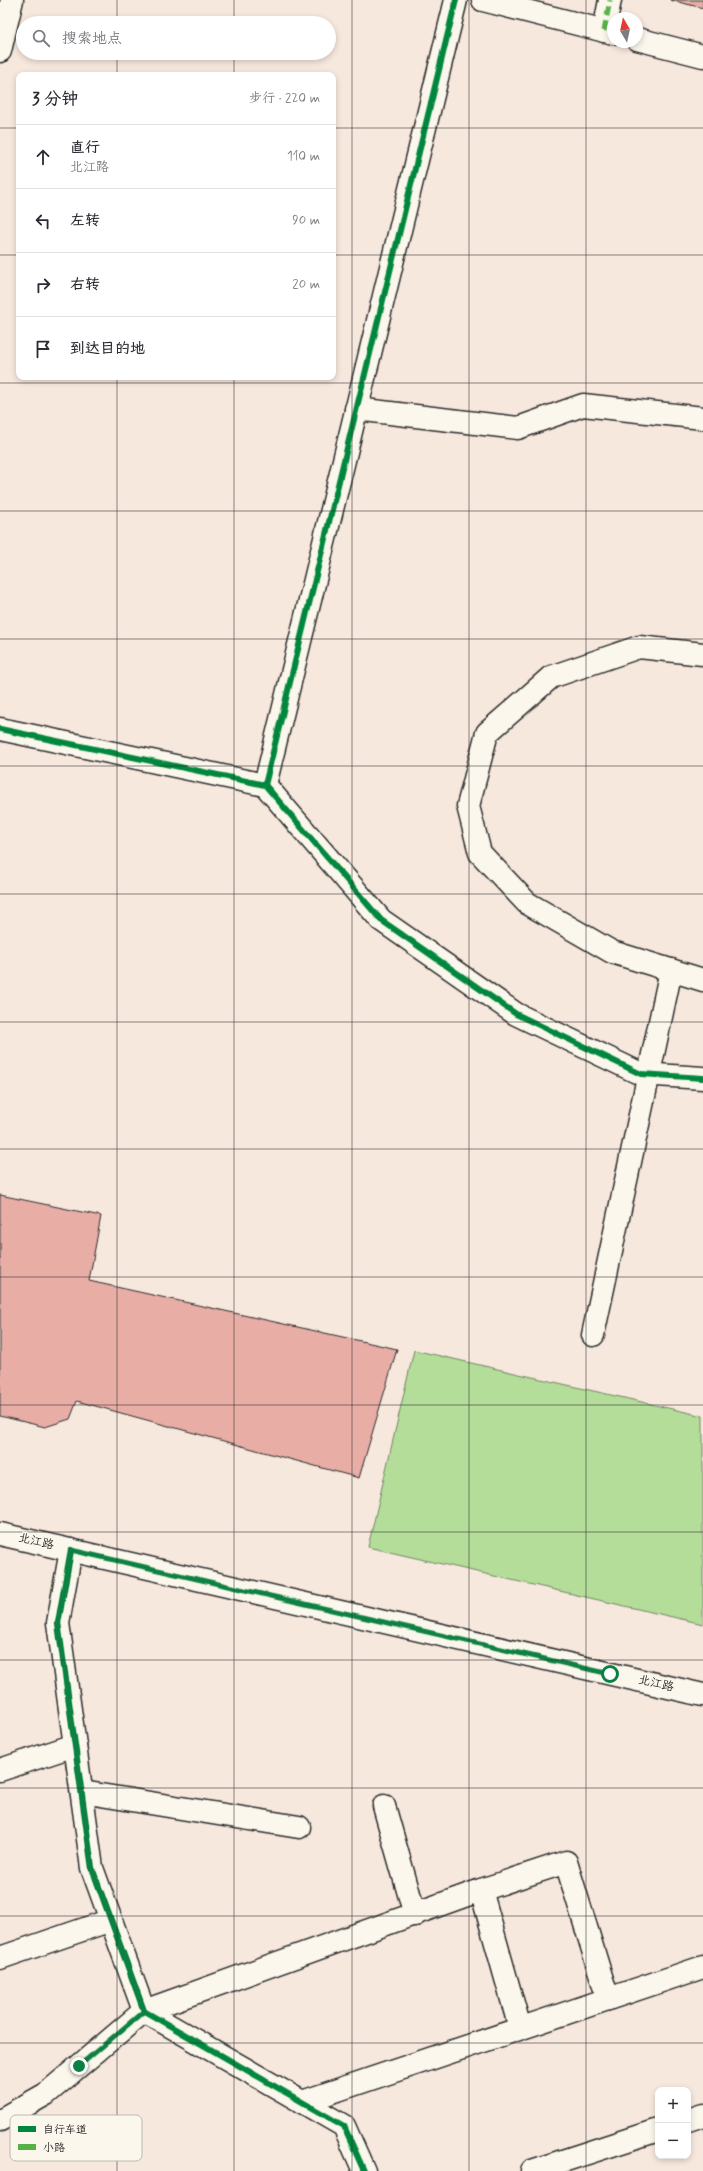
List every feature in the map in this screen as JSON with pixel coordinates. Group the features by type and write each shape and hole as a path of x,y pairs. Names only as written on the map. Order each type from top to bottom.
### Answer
{"street":[{"path":"1,39 12,0"},
{"path":"265,785 456,0"},
{"path":"483,0 607,32"},
{"path":"609,12 610,0"},
{"path":"643,41 703,56"},
{"path":"356,409 518,428 583,406 703,418"},
{"path":"703,654 639,647 551,677 487,733 468,806 480,853 527,904 612,952 703,980"},
{"path":"0,729 265,785 381,920 516,1014 641,1074 703,1078"},
{"path":"593,1335 672,970"},
{"name":"北江路","path":"0,1534 703,1695"},
{"path":"71,1550 58,1623 92,1868 144,2011 344,2126 364,2171"},
{"path":"0,1770 75,1745"},
{"path":"82,1792 299,1827"},
{"path":"384,1806 415,1914"},
{"path":"0,2120 46,2094 144,2011 481,1890 566,1862 608,1999"},
{"path":"481,1890 520,2028"},
{"path":"0,1958 111,1920"},
{"path":"302,2102 703,1967"},
{"path":"691,2119 703,2115"},
{"path":"532,2171 655,2131"}],"green space":[{"path":"414,1350 703,1416 703,1624 368,1547"}],"building":[{"path":"670,0 703,0 703,8"},
{"path":"0,1195 101,1216 89,1281 397,1349 359,1478 77,1401 70,1419 45,1427 0,1416"}],"marked path":[{"path":"604,31 610,0"}],"cycle path":[{"path":"265,785 456,0"},
{"path":"0,729 265,785 381,920 516,1014 641,1074 703,1078"},
{"path":"71,1550 58,1623 92,1868 144,2011 344,2126 364,2171"}],"route":[{"path":"79,2066 144,2011 92,1868 58,1623 71,1550 610,1674"}]}
